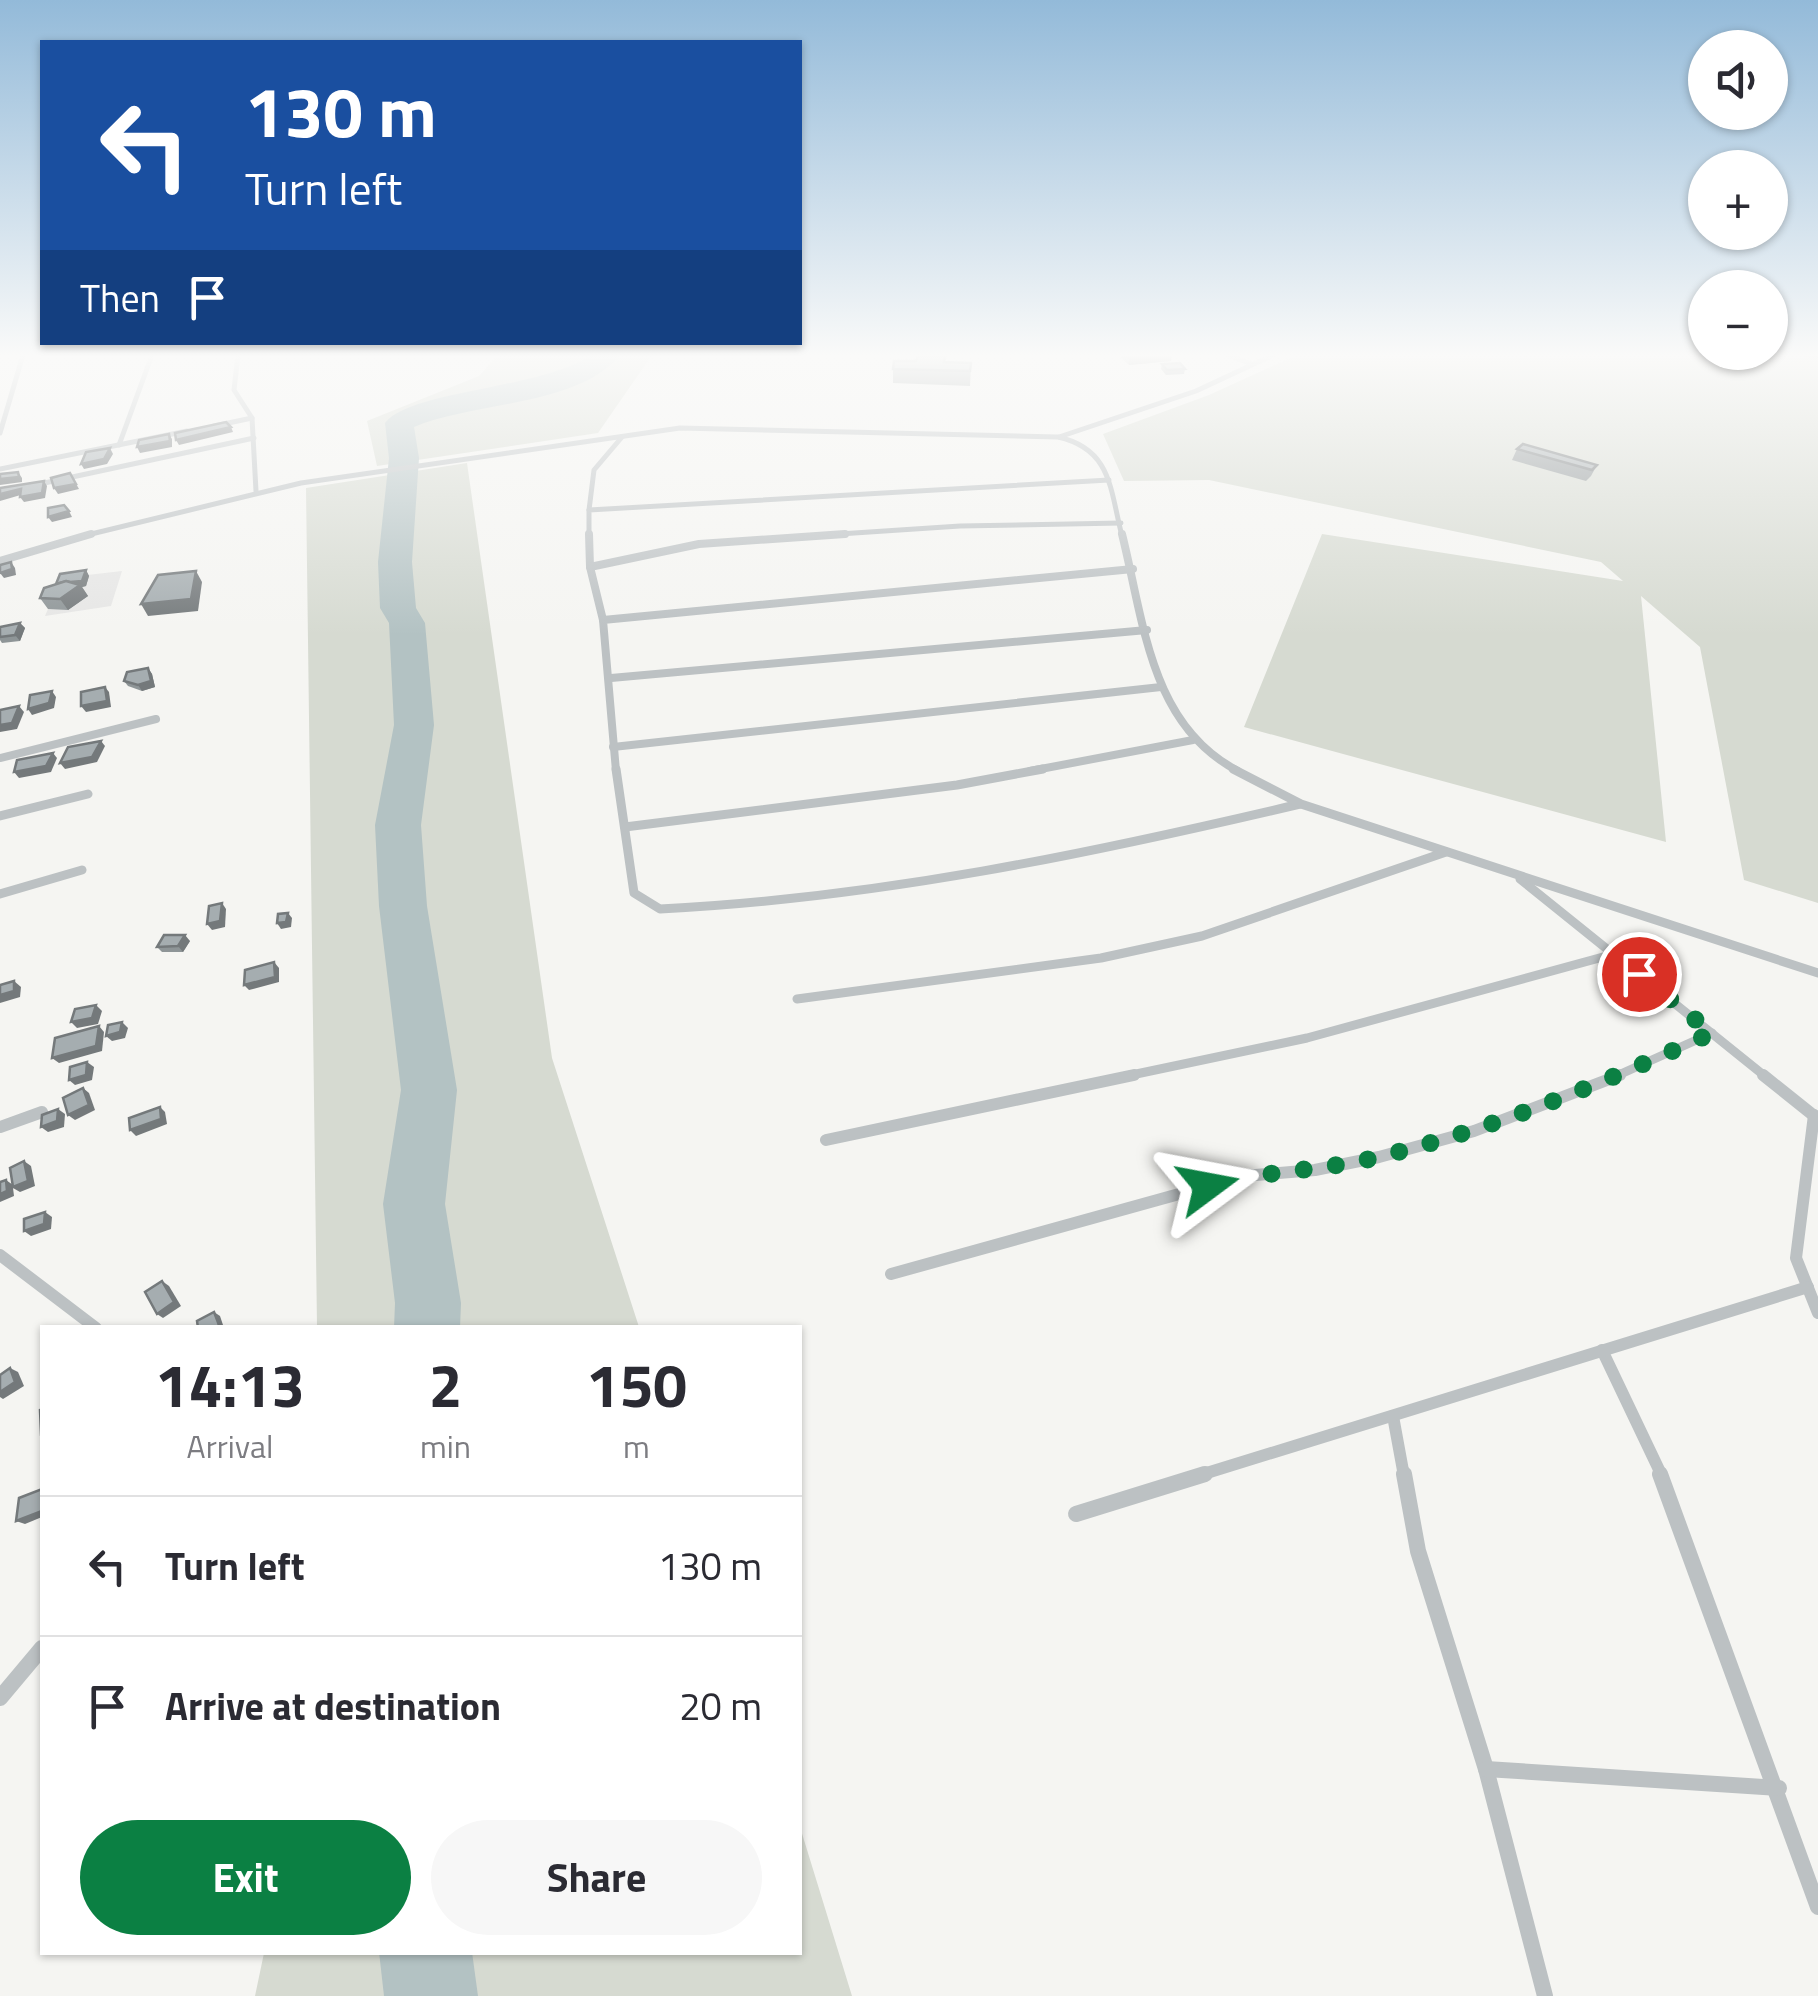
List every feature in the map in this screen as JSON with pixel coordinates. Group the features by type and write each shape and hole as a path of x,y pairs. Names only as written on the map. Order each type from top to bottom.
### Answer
{"street":[{"path":"0,469 103,448"},
{"path":"18,488 206,448"},
{"path":"254,448 256,492"},
{"path":"0,561 256,492 538,448"},
{"path":"613,448 594,470 589,510 590,567 611,678 613,747 634,893 644,904 660,909 698,908 830,896 1010,867 1301,804"},
{"path":"1090,448 1103,462 1109,480 1161,687 1171,712 1211,757 1301,804 1818,973"},
{"path":"589,510 1109,480"},
{"path":"590,567 699,544 960,526 1121,523"},
{"path":"603,620 1133,569"},
{"path":"611,678 1147,630"},
{"path":"613,747 1161,687"},
{"path":"0,758 156,720"},
{"path":"626,827 957,785 1192,740"},
{"path":"0,816 88,794"},
{"path":"797,1000 1101,958 1202,936 1447,851"},
{"path":"0,894 82,870"},
{"path":"1512,872 1816,1117 1796,1258 1817,1310"},
{"path":"826,1140 1306,1038 1614,954"},
{"path":"891,1274 1244,1176 1315,1170 1474,1131 1590,1088 1712,1033"},
{"path":"0,1128 42,1112"},
{"path":"0,1254 92,1325"},
{"path":"1076,1514 1808,1287"},
{"path":"1602,1350 1667,1488 1779,1788 1818,1906"},
{"path":"1393,1416 1418,1551 1486,1769 1544,1996"},
{"path":"0,1698 40,1650"},
{"path":"1486,1769 1779,1788"}],"shaded area":[{"path":"373,448 497,448 377,466"},
{"path":"1109,448 1818,448 1818,903 1744,880 1700,647 1641,596 1666,842 1244,727 1322,534 1623,581 1601,562 1209,480 1124,481"},
{"path":"467,463 552,1058 638,1325 317,1325 306,488"},
{"path":"122,571 111,606 45,616 61,578"},
{"path":"802,1834 852,1996 255,1996 264,1955 802,1955"}],"building":[{"path":"110,448 104,459 81,464 86,452"},
{"path":"1538,448 1597,465 1592,470 1517,449"},
{"path":"18,472 19,477 0,479 0,474"},
{"path":"70,473 76,484 54,488 51,478"},
{"path":"44,481 42,493 20,497 21,489 0,494 0,488"},
{"path":"64,505 69,511 48,517 48,508"},
{"path":"11,562 12,569 0,573 0,565"},
{"path":"86,570 82,581 56,584 60,574"},
{"path":"196,571 191,599 141,604 158,575"},
{"path":"66,581 80,585 60,599 40,598 44,588"},
{"path":"20,623 15,635 0,637 0,627"},
{"path":"148,668 151,681 138,685 124,681 127,672"},
{"path":"105,687 107,701 81,706 81,692"},
{"path":"52,691 49,703 28,709 30,695"},
{"path":"19,706 12,723 0,725 0,710"},
{"path":"101,741 92,757 60,763 68,747"},
{"path":"53,753 46,766 14,772 17,760"},
{"path":"222,903 220,921 207,924 209,906"},
{"path":"288,913 286,922 277,923 278,914"},
{"path":"164,935 185,935 178,946 157,947"},
{"path":"274,962 275,977 244,985 245,970"},
{"path":"14,981 14,991 0,995 0,985"},
{"path":"96,1005 92,1018 71,1022 75,1009"},
{"path":"122,1022 120,1032 106,1036 108,1025"},
{"path":"99,1026 96,1046 52,1058 55,1038"},
{"path":"87,1062 86,1075 69,1080 70,1067"},
{"path":"83,1088 89,1105 68,1115 63,1098"},
{"path":"160,1107 161,1119 130,1130 129,1118"},
{"path":"58,1109 57,1121 41,1127 42,1115"},
{"path":"24,1161 28,1181 13,1187 10,1168"},
{"path":"6,1180 7,1191 0,1194 0,1182"},
{"path":"45,1212 44,1224 24,1231 24,1219"},
{"path":"162,1281 174,1302 157,1314 145,1292"},
{"path":"214,1312 219,1325 198,1325 197,1321"},
{"path":"10,1368 15,1382 0,1392 0,1375"},
{"path":"40,1490 40,1512 16,1521 19,1498"}],"waterway":[{"path":"403,448 395,562 398,608 407,623 414,725 398,825 403,906 429,1090 414,1204 428,1303 427,1325"},
{"path":"425,1955 431,1996"}],"route":[{"path":"1208,1186 1244,1176 1315,1170 1379,1157 1474,1131 1590,1088 1712,1033 1639,974"}]}
